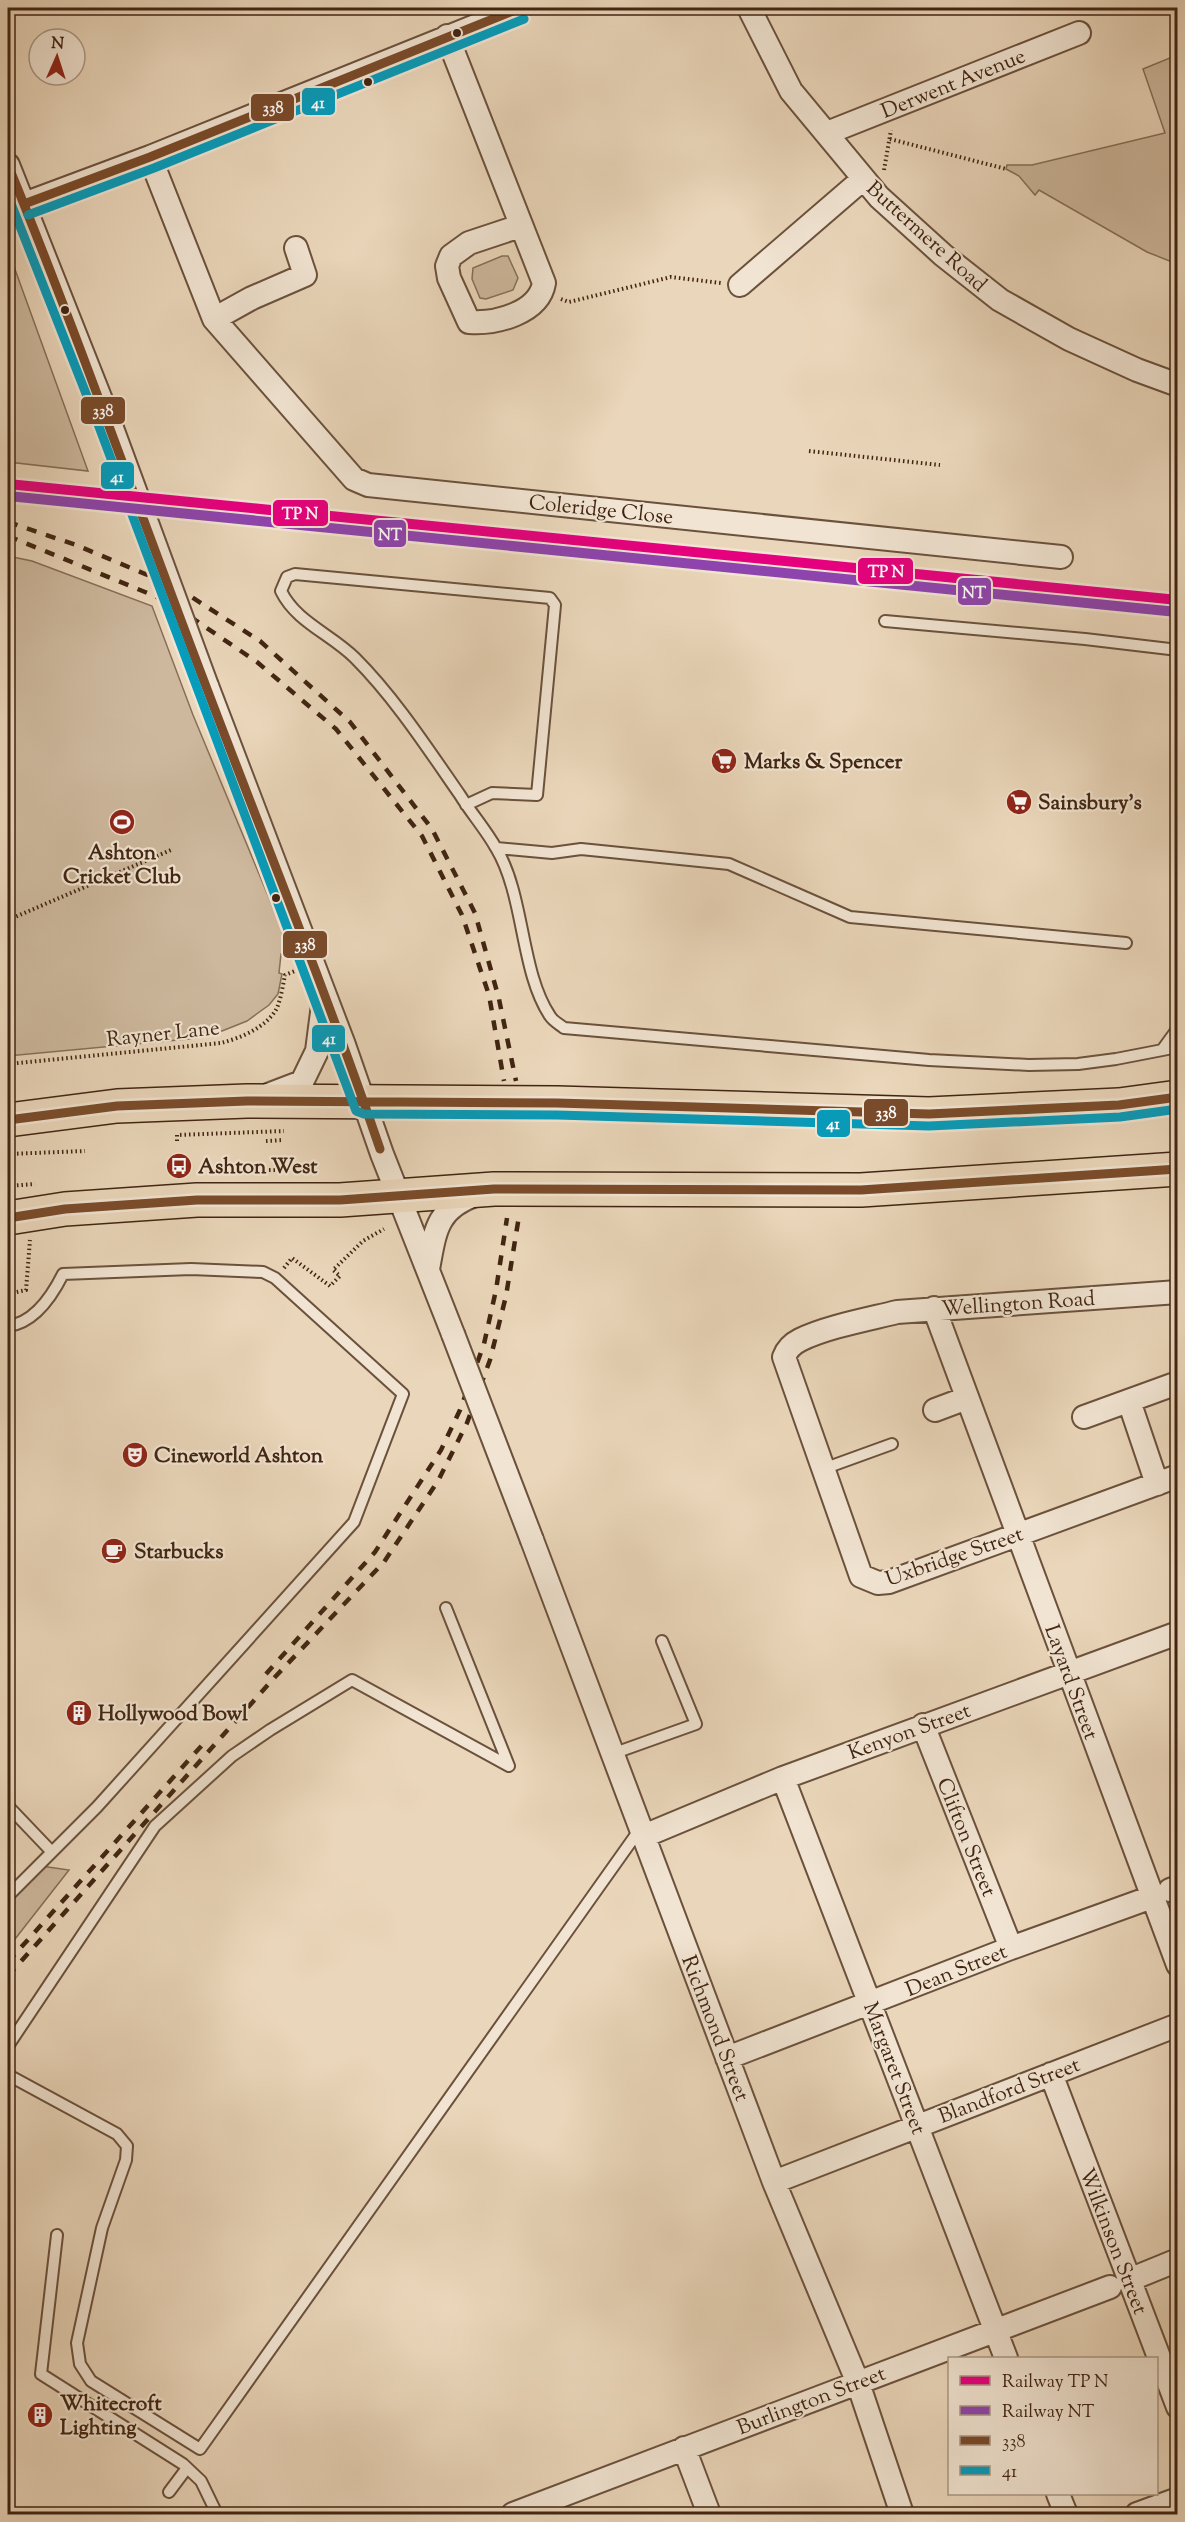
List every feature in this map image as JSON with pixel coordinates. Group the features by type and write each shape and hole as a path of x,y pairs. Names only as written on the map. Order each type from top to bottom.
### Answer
{"highway":[{"path":"8,1120 117,1106 247,1101 557,1103 929,1113 1119,1105 1178,1097"},
{"path":"16,1226 65,1209 197,1200 340,1200 494,1189 861,1190 1178,1169"}],"street":[{"path":"24,204 150,157 520,8"},
{"name":"Buttermere Road","path":"748,8 791,91 879,197 943,255 1000,300 1069,339 1137,370 1178,385"},
{"name":"Derwent Avenue","path":"827,133 1078,33"},
{"path":"447,36 544,283 536,303 519,312 484,323 469,322 449,278 447,266 450,255 469,243 520,226"},
{"name":"Coleridge Close","path":"150,157 214,319 354,479 368,485 1061,557"},
{"path":"8,165 109,420 398,1195 428,1269"},
{"path":"740,285 863,179"},
{"path":"214,319 252,298 305,275 296,248"},
{"path":"247,1101 278,1093 302,1082 317,1051 325,996"},
{"path":"428,1269 437,1226 448,1209 470,1197 494,1189"},
{"name":"Richmond Street","path":"428,1269 774,2182 858,2383 902,2514"},
{"name":"Wellington Road","path":"860,1321 897,1312 934,1308 1178,1292"},
{"name":"Layard Street","path":"934,1308 1069,1673 1167,1891 1178,1965"},
{"name":"Uxbridge Street","path":"860,1321 799,1340 788,1349 784,1357 861,1576 870,1581 890,1582 1167,1480"},
{"path":"1084,1417 1172,1385"},
{"path":"935,1410 967,1398"},
{"path":"1129,1401 1167,1480"},
{"name":"Kenyon Street","path":"642,1832 923,1725 1178,1633"},
{"name":"Clifton Street","path":"923,1725 1011,1948"},
{"name":"Margaret Street","path":"783,1778 1006,2357"},
{"name":"Dean Street","path":"727,2058 1011,1948 1167,1891"},
{"name":"Blandford Street","path":"774,2182 1178,2025"},
{"name":"Wilkinson Street","path":"1051,2074 1119,2283 1154,2357"},
{"name":"Burlington Street","path":"513,2514 1178,2260"},
{"name":"Wilkinson Street","path":"1158,2365 1178,2407"},
{"path":"684,2448 709,2514"},
{"path":"1059,2495 1066,2514"},
{"path":"1137,2514 1178,2499"}],"lane":[{"path":"466,805 492,793 537,795 555,605 550,598 295,574 287,577 281,591 287,602 310,624 354,657 420,736 466,805 497,848 512,889 539,996 551,1018 564,1028 929,1060 1029,1065 1097,1062 1178,1047"},
{"path":"885,621 1178,650"},
{"path":"497,848 552,853 581,849 729,864 850,917 1126,943"},
{"path":"1162,1050 1178,1028"},
{"path":"8,1326 20,1325 51,1297 63,1274 191,1269 263,1272 275,1278 403,1394 354,1522 97,1807 50,1850 8,1896"},
{"path":"823,1469 892,1444"},
{"path":"8,2046 155,1826 232,1756 352,1680 509,1766 446,1608"},
{"path":"612,1754 696,1724 662,1641"},
{"path":"8,1806 50,1850"},
{"path":"8,2071 10,2076 117,2134 127,2146 126,2160 102,2228 79,2331 77,2343 80,2364 91,2381 200,2449 642,1832"},
{"path":"57,2235 41,2374 187,2468 201,2481 217,2514"},
{"path":"169,2492 187,2468"}],"path":[{"path":"879,197 896,106"},
{"path":"890,139 1006,169"},
{"path":"542,292 569,302 671,277 740,285"},
{"path":"809,451 940,465"},
{"path":"8,920 171,850"},
{"name":"Rayner Lane","path":"8,1064 221,1043 240,1038 266,1020 277,1008 285,975"},
{"path":"177,1141 177,1136 284,1131"},
{"path":"266,1141 284,1140"},
{"path":"8,1154 85,1151"},
{"path":"269,1170 286,1170"},
{"path":"8,1294 26,1290 30,1238 16,1226"},
{"path":"275,1278 292,1258 330,1286 340,1276 333,1270 363,1241 384,1230"}],"shaded area":[{"path":"1177,55 1177,264 1147,252 1039,190 1035,195 1019,176 1006,169 1007,165 1032,165 1165,133 1143,69"},
{"path":"8,250 88,471 8,462"},
{"path":"502,256 508,256 518,278 513,290 486,299 480,298 472,279 473,268"},
{"name":"Ashton Cricket Club","path":"8,556 32,561 152,606 193,715 282,929 283,954 281,954 279,973 282,974 278,994 269,1005 247,1021 217,1033 189,1039 8,1056"},
{"path":"41,1866 69,1870 8,1948 8,1905"}],"railway":[{"path":"8,522 76,545 176,587 260,641 350,722 432,829 475,913 499,999 516,1081"},
{"path":"8,536 167,601 257,662 336,729 422,836 462,915 489,995 504,1081"},
{"path":"8,1976 275,1677 384,1562 438,1481 467,1423 490,1360 506,1296 519,1216"},
{"path":"266,1674 375,1552 441,1450 460,1410 484,1344 496,1290 507,1218"},
{"path":"8,1962 204,1743"}],"transit line":[{"name":"338","path":"24,204 150,157 520,8"},
{"name":"41","path":"28,215 154,168 524,19"},
{"name":"338","path":"8,165 60,295 380,1149"},
{"name":"41","path":"8,196 98,424 356,1111 364,1114 557,1115 929,1126 1120,1117 1178,1109"},
{"path":"8,484 1178,600"},
{"name":"338","path":"8,1120 117,1106 247,1101 557,1103 929,1114 1119,1105 1178,1097"},
{"name":"338","path":"8,1218 65,1209 197,1200 340,1200 494,1189 861,1190 1178,1169"}],"rail line":[{"name":"NT","path":"8,496 1177,612"}],"place":[{"name":"Marks & Spencer","path":"724,761"},
{"name":"Sainsbury's","path":"1019,802"},
{"name":"Ashton Cricket Club","path":"122,822"},
{"name":"Ashton West","path":"179,1166"},
{"name":"Cineworld Ashton","path":"135,1455"},
{"name":"Starbucks","path":"114,1551"},
{"name":"Hollywood Bowl","path":"79,1713"},
{"name":"Whitecroft Lighting","path":"40,2415"}]}
